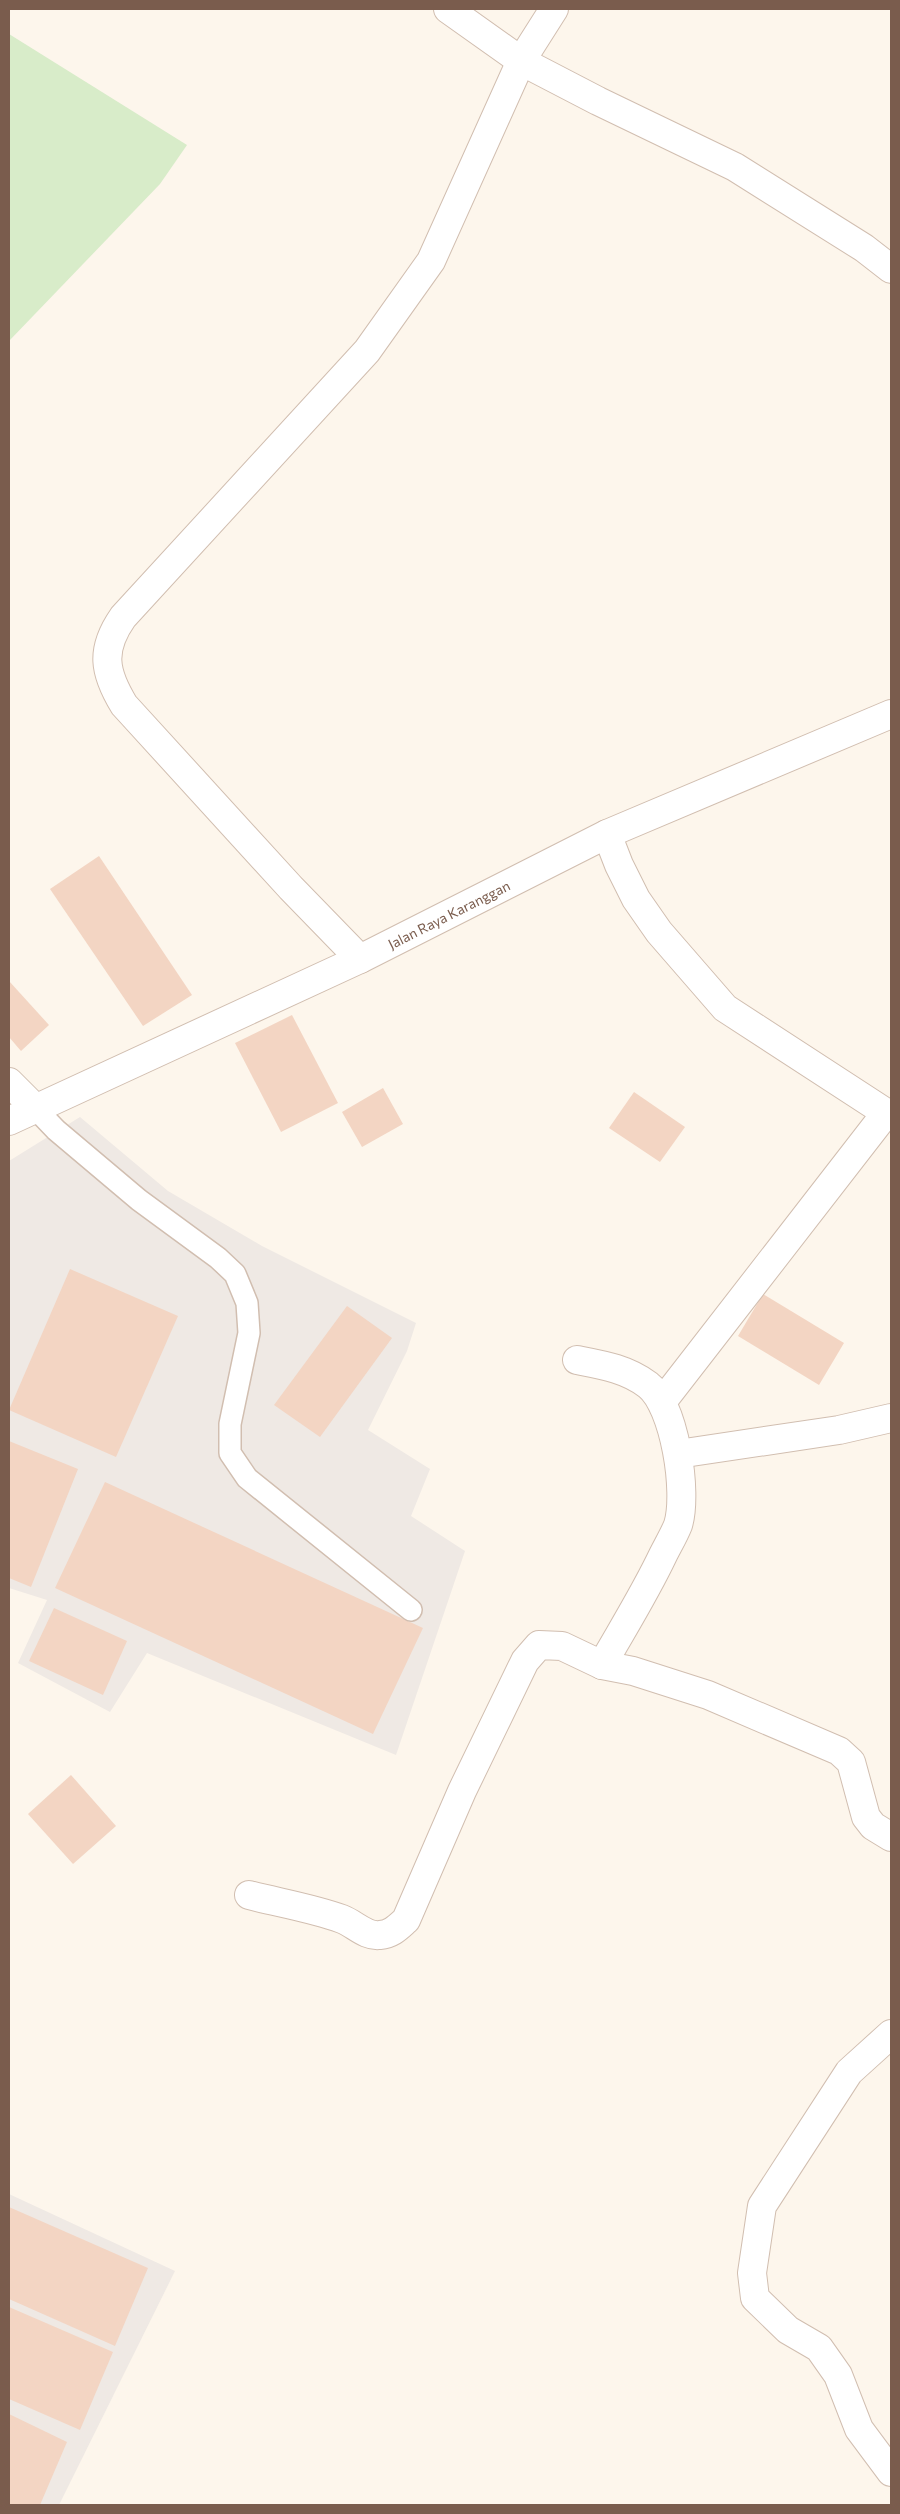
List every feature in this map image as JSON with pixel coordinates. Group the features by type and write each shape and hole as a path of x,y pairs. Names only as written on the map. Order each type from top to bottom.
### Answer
{"street":[{"path":"448,9 521,61 598,102 735,167 864,248 891,269"},
{"path":"360,959 285,882 124,705 108,674 108,644 113,631 123,617 372,344 431,261 521,61 554,9"},
{"name":"Jalan Raya Karanggan","path":"9,1120 360,959 607,834 891,714"},
{"path":"607,834 619,865 636,899 659,932 725,1008 888,1115 662,1402"},
{"path":"9,1082 35,1108"},
{"path":"578,1360 609,1366 630,1373 650,1386 662,1402 678,1454 682,1475 678,1524 657,1568 602,1665"},
{"path":"678,1454 839,1430 891,1418"},
{"path":"249,1895 329,1914 345,1920 368,1934 379,1936 392,1933 406,1920 462,1791 526,1661 539,1645 562,1646 602,1665 633,1671 708,1695 839,1751 851,1762 866,1817 873,1826 891,1837"},
{"path":"891,2034 849,2072 762,2206 752,2273 755,2298 788,2330 819,2348 838,2375 859,2429 891,2472"}],"lane":[{"path":"35,1108 56,1130 139,1200 218,1258 235,1274 247,1303 249,1333 230,1424 230,1453 247,1478 411,1610"}],"shaded area":[{"path":"80,1117 168,1191 262,1246 416,1323 407,1351 368,1430 430,1469 411,1516 465,1551 396,1755 147,1653 110,1712 18,1663 47,1600 9,1588 9,1161"},
{"path":"9,2194 175,2271 59,2505 9,2505"}],"green space":[{"path":"9,34 187,145 160,184 9,341"}],"building":[{"path":"99,856 192,995 143,1026 50,889"},
{"path":"9,981 49,1025 21,1051 9,1037"},
{"path":"292,1015 338,1103 281,1132 235,1043"},
{"path":"383,1088 403,1124 362,1147 342,1112"},
{"path":"634,1092 685,1127 660,1162 609,1128"},
{"path":"70,1269 178,1316 116,1457 9,1410"},
{"path":"763,1294 844,1343 819,1385 738,1336"},
{"path":"347,1306 392,1338 320,1437 274,1405"},
{"path":"9,1441 78,1469 31,1587 9,1578"},
{"path":"105,1482 423,1628 373,1734 55,1588"},
{"path":"54,1608 127,1641 103,1695 29,1661"},
{"path":"71,1775 116,1826 73,1864 28,1814"},
{"path":"9,2207 148,2268 115,2346 9,2299"},
{"path":"9,2307 113,2352 80,2430 9,2399"},
{"path":"9,2414 67,2442 40,2505 9,2505"}]}
